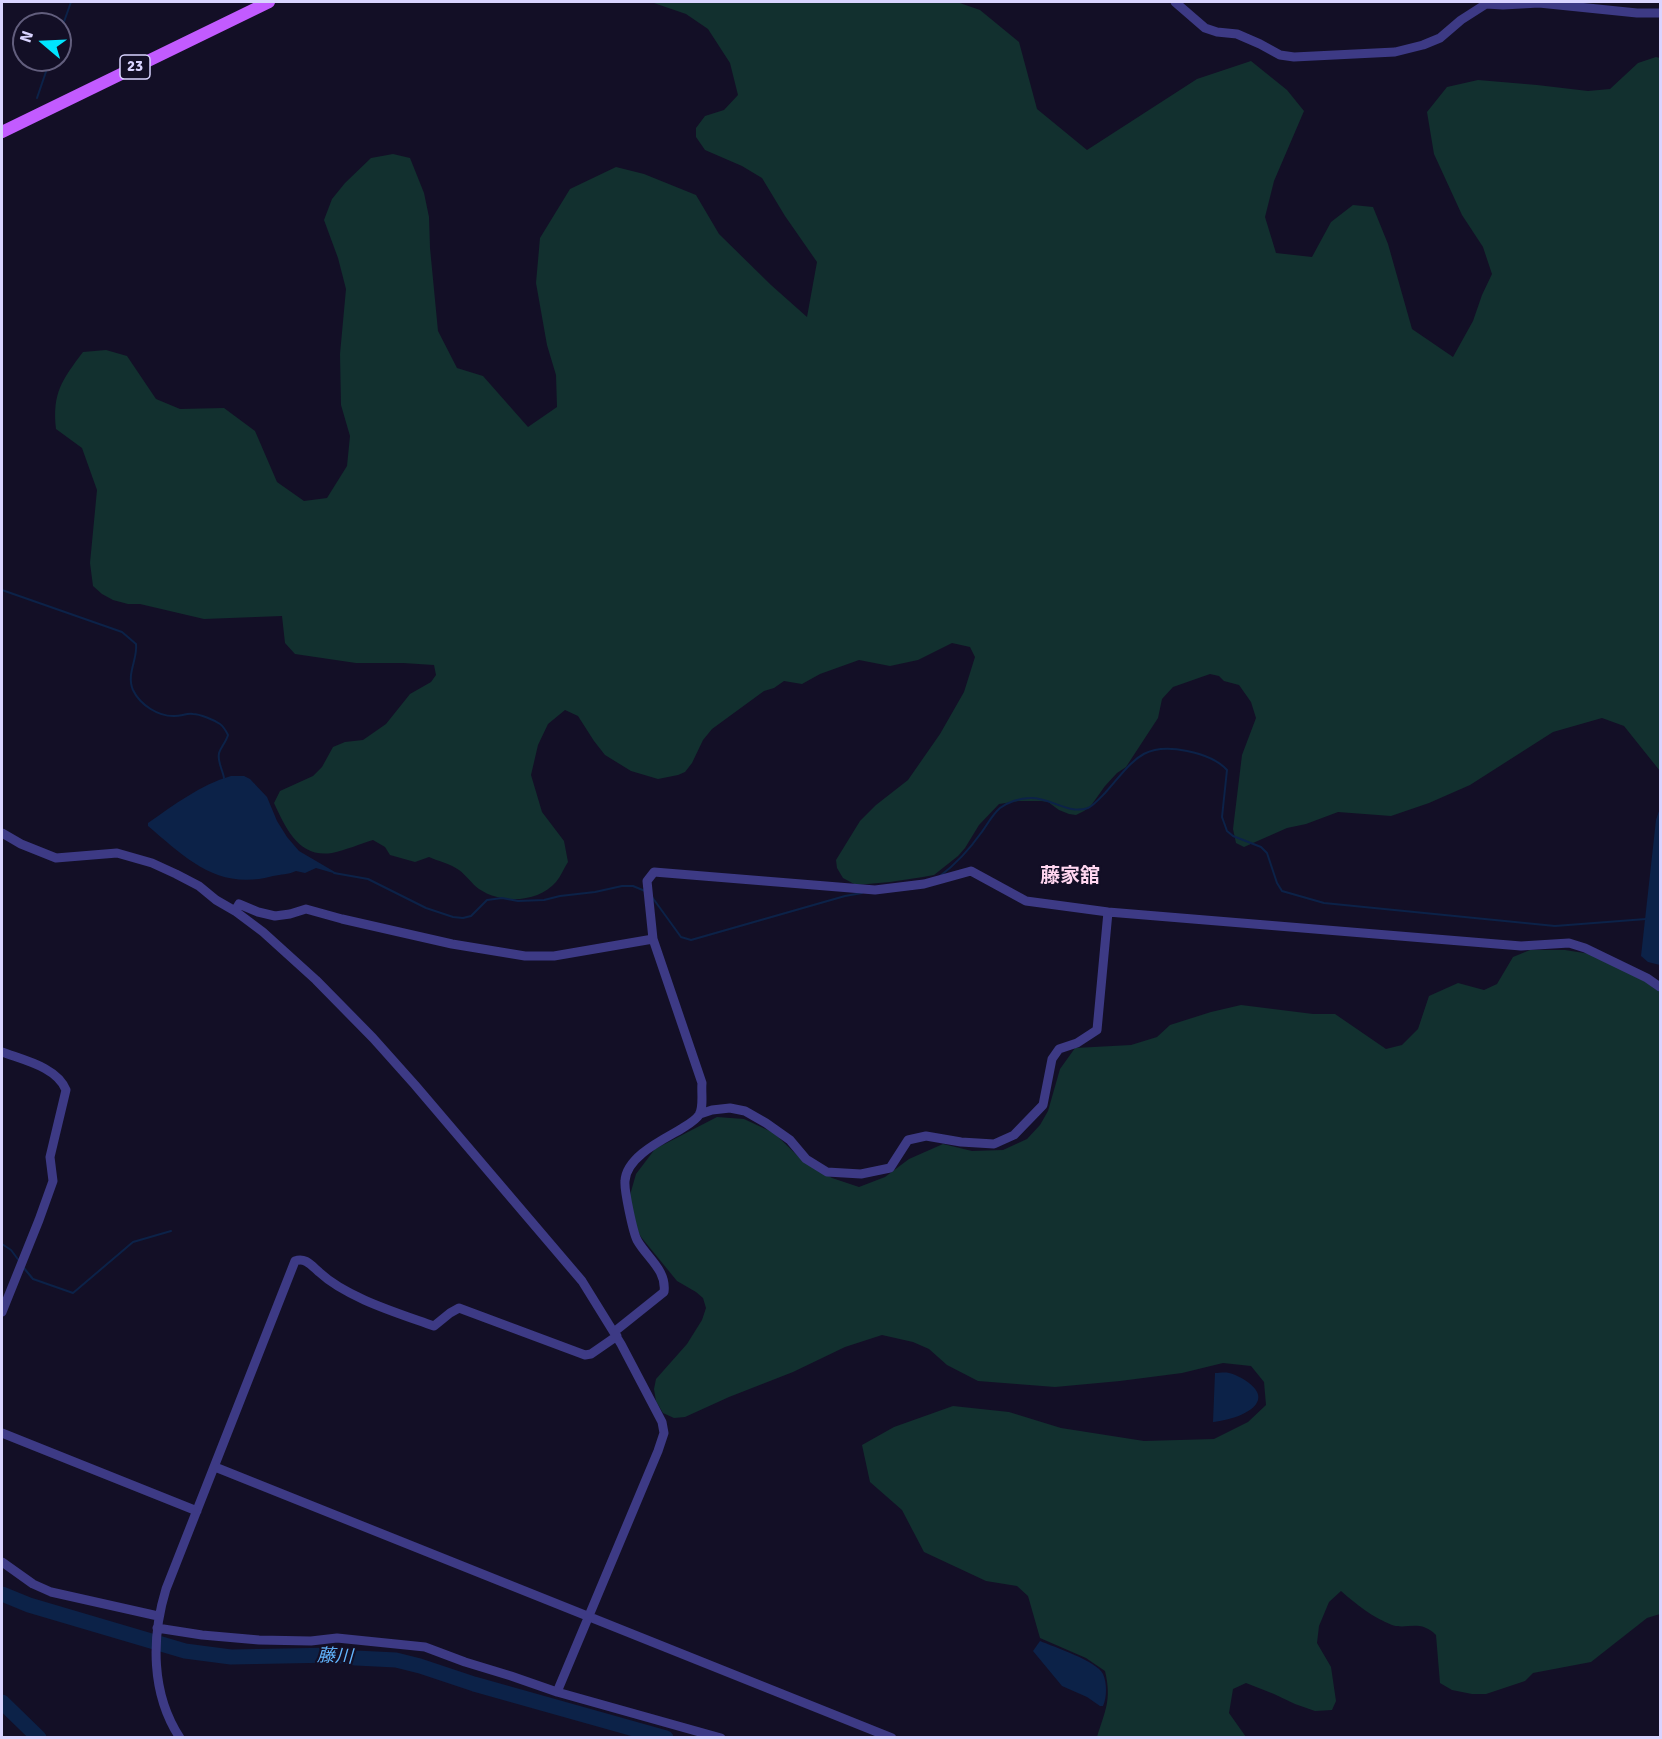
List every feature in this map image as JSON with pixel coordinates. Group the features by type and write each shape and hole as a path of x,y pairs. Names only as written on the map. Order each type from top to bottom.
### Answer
{"main road":[{"name":"23","path":"2,132 269,2"}],"street":[{"path":"1176,2 1205,28 1236,34 1280,55 1294,57 1395,52 1424,45 1440,38 1461,20 1486,4 1539,3 1627,12 1660,12"},
{"path":"2,833 21,844 56,858 117,853 152,863 199,886 263,932 316,980 387,1053 482,1161 582,1281 615,1334 662,1422 664,1433 590,1617 557,1692"},
{"path":"700,1114 702,1083 654,939 646,881 654,872 875,890 924,884 971,871 1026,901 1108,912 1510,945 1569,943 1585,948 1647,978 1660,987"},
{"path":"235,911 239,904 275,916 306,909 452,944 525,956 554,956 654,939"},
{"path":"180,1737 160,1695 156,1654 158,1616 166,1589 292,1267 297,1260 308,1262 329,1281 349,1292 434,1326 450,1312 459,1308 585,1355 591,1354 664,1292 662,1274 637,1241 633,1230 625,1180 631,1164 639,1155 700,1114 729,1108 745,1112 766,1123 789,1140 806,1159 827,1172 861,1174 890,1167 908,1140 926,1136 961,1143 994,1144 1014,1135 1043,1105 1052,1059 1059,1048 1077,1043 1097,1030 1108,912"},
{"path":"2,1052 51,1072 63,1082 66,1089 50,1157 53,1180 2,1312"},
{"path":"2,1433 197,1511"},
{"path":"215,1467 892,1737"},
{"path":"2,1562 33,1584 51,1592 158,1616"},
{"path":"157,1630 259,1640 311,1641 337,1638 425,1647 557,1692 721,1737"}],"green space":[{"path":"651,2 957,2 980,10 1019,42 1037,109 1087,150 1197,79 1251,61 1287,90 1304,111 1274,181 1265,217 1276,253 1312,257 1331,222 1353,205 1373,207 1388,244 1412,329 1453,357 1473,321 1492,274 1483,247 1462,215 1434,154 1427,112 1447,87 1478,80 1588,91 1610,89 1638,63 1656,57 1660,58 1660,771 1624,726 1602,718 1553,732 1470,785 1429,803 1391,816 1338,812 1306,824 1287,828 1244,847 1236,843 1233,829 1242,755 1256,718 1251,702 1239,685 1210,674 1173,687 1162,699 1158,718 1126,767 1117,773 1090,807 1084,811 1076,815 1069,814 1048,802 1041,801 999,804 979,825 958,856 934,875 856,885 843,878 837,868 836,860 860,821 908,780 940,734 964,692 975,657 970,647 952,643 918,660 890,666 859,660 820,674 802,684 784,681 764,691 712,729 685,772 658,779 631,771 605,755 578,716 565,710 548,724 538,745 531,775 542,812 564,841 568,862 556,882 548,889 530,897 508,899 488,894 452,866 429,857 415,862 390,855 385,847 373,840 332,853 311,851 302,846 289,832 274,803 280,791 313,776 322,767 333,747 345,742 363,740 386,724 410,694 431,682 436,675 434,665 356,663 295,654 285,643 282,616 204,619 140,604 128,604 102,594 93,586 90,563 97,490 82,448 56,429 56,406 60,388 83,352 106,350 127,356 156,399 180,409 224,408 255,431 277,482 304,501 327,498 347,466 350,436 341,405 340,354 346,289 324,220 332,199 371,158 393,154 410,158 424,193 429,217 438,331 457,368 483,376 528,427 557,407 556,375 547,345 536,283 540,238 570,189 616,167 644,174 696,195 719,234 807,317 817,262 762,178 742,166 705,150 696,137 696,128 705,116 724,110 738,95 730,63 708,29 686,14"},
{"path":"1530,950 1565,950 1597,955 1660,986 1660,1614 1647,1618 1591,1662 1533,1673 1525,1681 1486,1694 1452,1690 1440,1683 1436,1635 1424,1627 1398,1626 1385,1622 1341,1591 1329,1602 1319,1626 1317,1643 1331,1667 1336,1701 1332,1710 1315,1711 1246,1683 1233,1689 1229,1713 1246,1737 1097,1737 1108,1698 1105,1671 1086,1658 1040,1638 1028,1596 1017,1586 986,1581 924,1552 902,1510 870,1482 862,1445 894,1427 953,1406 1009,1412 1061,1428 1144,1441 1214,1439 1248,1422 1266,1405 1264,1382 1251,1366 1223,1363 1182,1373 1055,1387 978,1381 947,1365 929,1349 913,1342 882,1335 845,1347 793,1372 685,1417 674,1418 663,1413 656,1401 654,1389 656,1379 687,1344 702,1320 706,1308 703,1298 677,1281 641,1237 632,1220 628,1202 636,1174 655,1149 717,1117 744,1119 774,1133 802,1160 832,1178 859,1187 885,1177 909,1159 943,1144 972,1151 1003,1150 1027,1139 1040,1125 1048,1111 1060,1069 1075,1048 1131,1045 1157,1037 1170,1025 1241,1005 1313,1014 1335,1014 1386,1049 1402,1045 1418,1029 1429,996 1458,983 1484,990 1497,984 1513,957"}],"water":[{"path":"231,776 244,776 250,779 267,797 277,821 299,851 340,875 316,868 305,873 296,871 253,880 220,875 190,860 148,826 148,823 188,796"},
{"path":"1660,808 1660,965 1648,962 1641,956 1656,820"},
{"path":"1215,1373 1229,1373 1249,1383 1257,1391 1258,1400 1255,1405 1238,1416 1213,1422"},
{"path":"1040,1641 1084,1659 1099,1669 1106,1686 1103,1706 1062,1686 1033,1651"}],"waterway":[{"path":"67,12 71,2"},
{"path":"37,98 46,72"},
{"path":"2,590 122,632 136,644 131,684 140,701 151,709 169,716 199,715 217,722 224,729 228,735 219,756 224,778"},
{"path":"940,876 962,856 994,814 1007,804 1037,798 1066,808 1081,810 1088,808 1139,757 1159,749 1171,749 1204,755 1227,770 1222,817 1227,831 1233,836 1261,847 1267,853 1282,891 1324,903 1555,926 1646,919"},
{"path":"334,873 368,879 426,908 463,918 471,916 487,900 502,898 518,901 544,900 622,886 633,886 645,891"},
{"path":"652,897 681,937 691,940 862,893"},
{"path":"23,1267 33,1279 73,1293 133,1242 171,1231"},
{"path":"2,1244 11,1250 20,1262"},
{"name":"藤川","path":"2,1594 29,1605 185,1651 231,1657 336,1655 396,1660 666,1738"},
{"path":"2,1702 39,1738"}],"district":[{"name":"藤家舘","path":"1070,877"}]}
